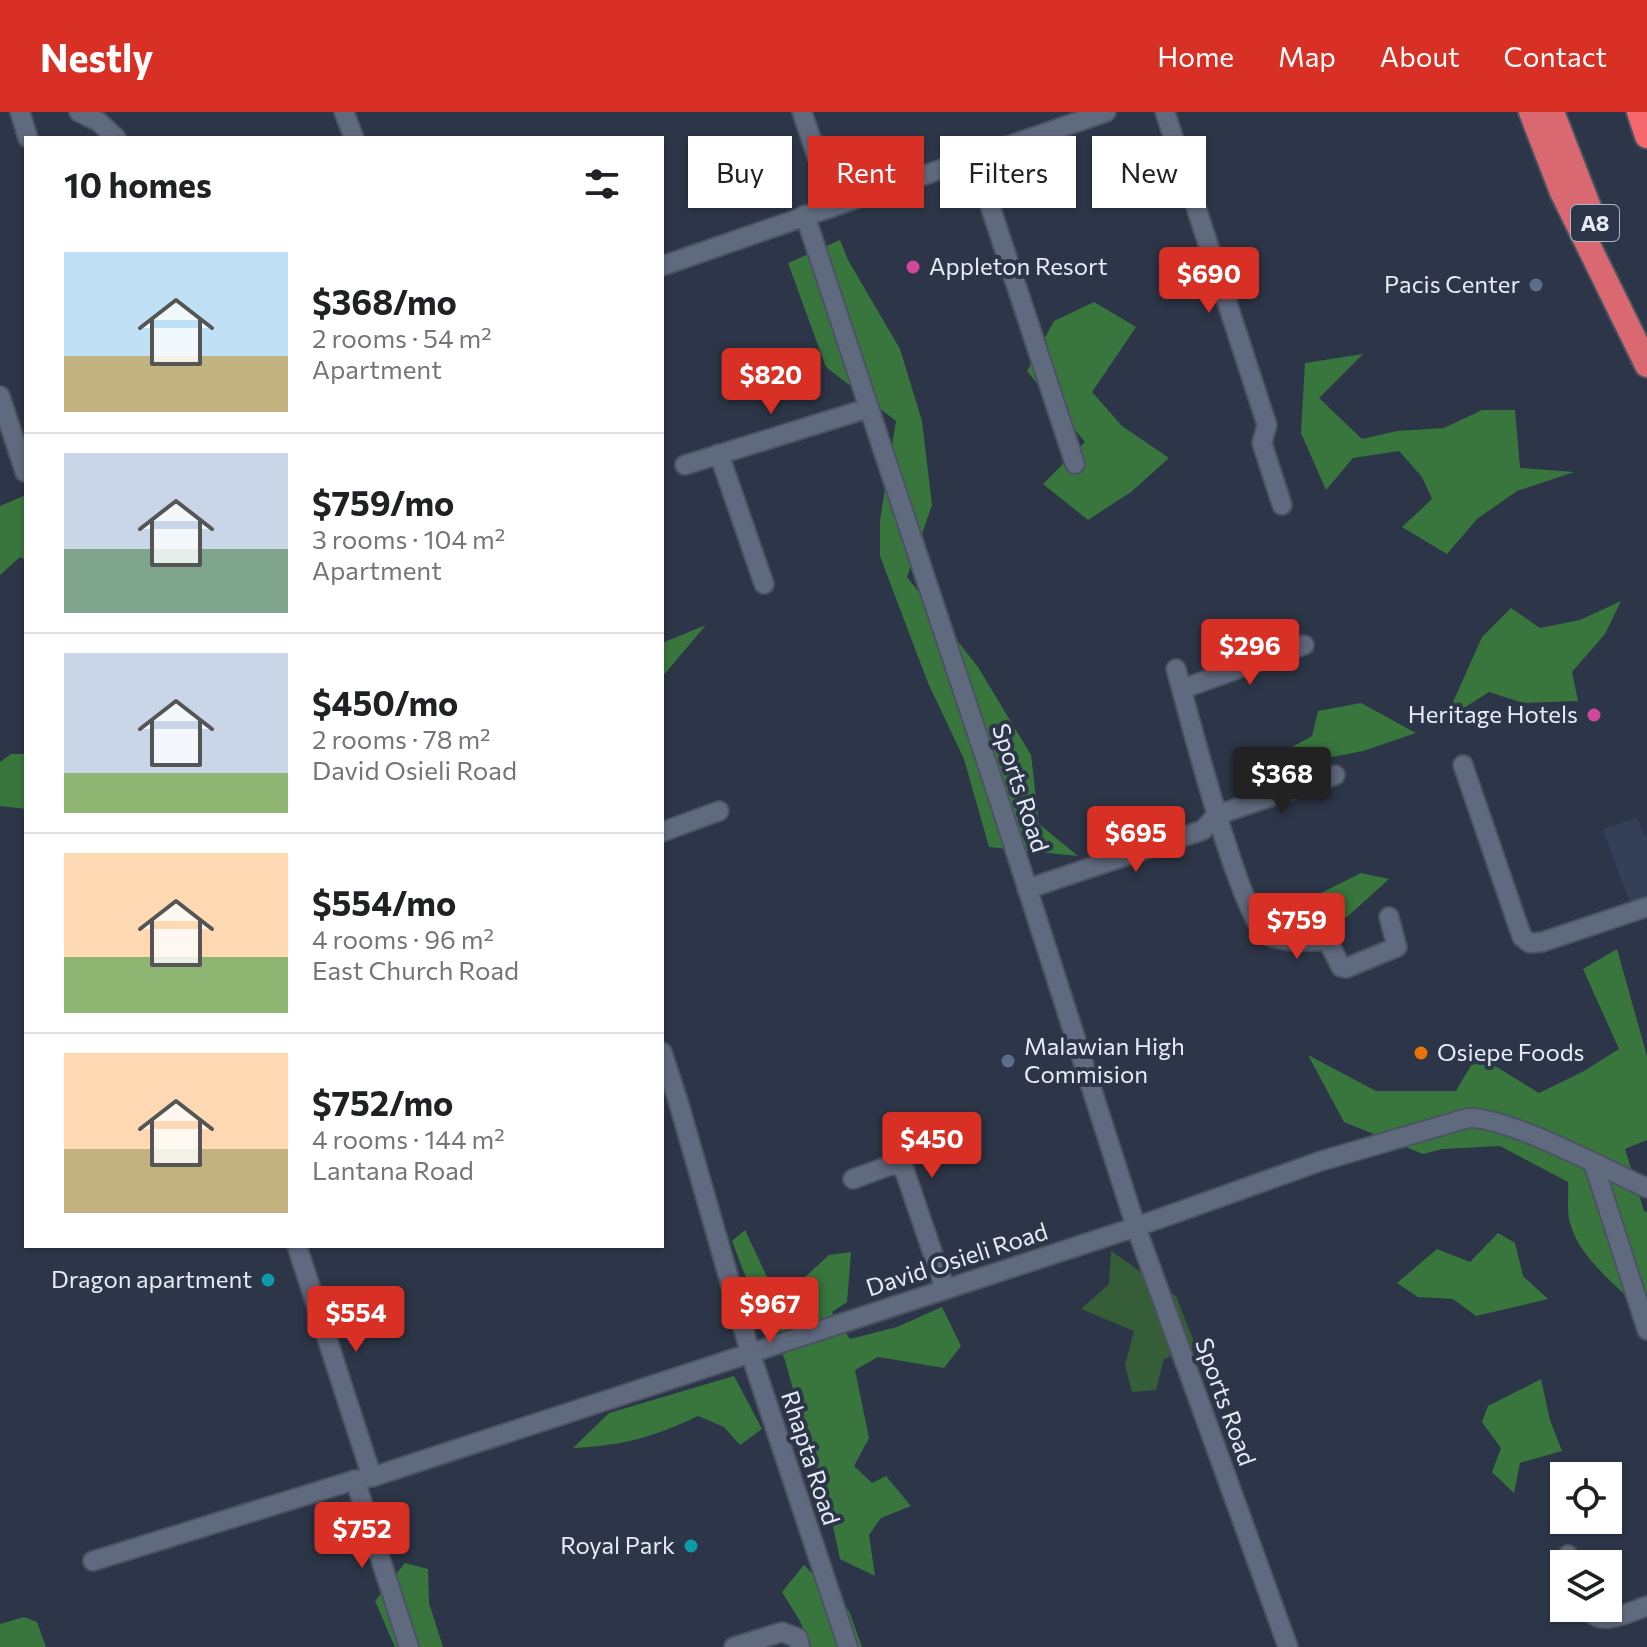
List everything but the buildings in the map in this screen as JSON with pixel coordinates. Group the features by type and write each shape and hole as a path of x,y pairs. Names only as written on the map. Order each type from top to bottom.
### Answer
{"highway":[{"path":"1531,112 1562,192 1647,365"},
{"name":"A8","path":"1552,112 1579,187 1632,307 1647,330"},
{"path":"1639,112 1647,136"}],"street":[{"path":"20,112 27,136"},
{"path":"79,112 99,122 114,136"},
{"path":"344,112 353,136"},
{"path":"802,112 810,136"},
{"path":"1036,136 1106,112"},
{"path":"1165,112 1267,425 1262,443 1282,505"},
{"path":"664,265 828,208"},
{"path":"991,208 1075,464"},
{"name":"Sports Road","path":"805,215 1136,1227 1288,1647"},
{"path":"0,396 24,469"},
{"path":"685,465 869,408"},
{"path":"719,454 764,584"},
{"path":"1182,689 1304,645"},
{"path":"1176,669 1217,815 1257,923 1269,936 1277,939 1328,941 1341,967 1346,968 1397,947 1389,917"},
{"path":"1463,765 1522,937 1530,943 1542,942 1647,907"},
{"path":"1027,889 1203,830 1217,815 1335,775"},
{"path":"664,831 719,811"},
{"name":"Rhapta Road","path":"664,1058 750,1352 848,1647"},
{"name":"David Osieli Road","path":"93,1561 363,1478 1136,1227 1321,1161 1468,1118 1489,1120 1556,1146 1647,1188"},
{"path":"853,1179 894,1164 904,1169 945,1289"},
{"path":"1594,1165 1647,1330"},
{"path":"298,1248 409,1647"},
{"path":"1622,1613 1647,1606"},
{"path":"734,1647 782,1632 798,1638 800,1647"}],"shaded area":[{"path":"1637,818 1644,836 1647,836 1647,897 1630,903 1603,829"}],"green space":[{"path":"840,240 848,260 900,349 922,421 932,505 907,577 978,667 1031,755 1039,824 1078,856 989,847 964,759 928,683 880,556 880,520 896,421 826,367 788,263"},
{"path":"1094,302 1136,327 1092,392 1122,426 1169,458 1131,492 1088,520 1043,484 1085,442 1027,371 1054,321"},
{"path":"1363,354 1319,398 1362,439 1397,431 1444,428 1482,410 1515,410 1520,468 1574,472 1517,491 1477,519 1447,554 1402,527 1432,499 1422,477 1399,451 1353,458 1326,490 1301,433 1305,363"},
{"path":"24,496 24,559 20,557 0,575 0,506"},
{"path":"1621,601 1605,634 1572,672 1578,701 1523,703 1489,692 1445,720 1482,637 1511,608 1540,628 1580,620"},
{"path":"706,625 664,675 664,642"},
{"path":"1361,703 1416,733 1363,751 1243,774 1312,736 1318,711"},
{"path":"11,754 24,754 24,809 0,806 0,762"},
{"path":"1361,873 1389,879 1347,917 1294,924 1301,903"},
{"path":"1617,949 1647,1056 1647,1140 1625,1149 1644,1211 1647,1212 1647,1316 1603,1274 1576,1239 1569,1216 1568,1182 1500,1146 1442,1149 1423,1154 1344,1122 1308,1055 1376,1091 1456,1091 1477,1055 1539,1093 1584,1071 1619,1049 1583,969"},
{"path":"745,1230 768,1279 805,1277 829,1255 851,1252 847,1302 832,1312 850,1339 897,1327 942,1307 961,1346 944,1368 878,1357 855,1370 869,1438 854,1466 872,1483 886,1476 911,1506 881,1518 869,1535 875,1576 840,1559 827,1498 785,1360 732,1241"},
{"path":"1498,1233 1515,1243 1523,1276 1548,1299 1476,1316 1453,1299 1418,1297 1397,1283 1437,1249 1470,1262"},
{"path":"1111,1251 1176,1296 1196,1347 1164,1359 1156,1390 1132,1392 1125,1365 1134,1331 1081,1309 1109,1284"},
{"path":"734,1376 762,1429 740,1445 724,1427 698,1416 637,1439 573,1448 609,1413"},
{"path":"1541,1379 1550,1420 1562,1451 1520,1463 1514,1493 1492,1472 1501,1448 1482,1422 1488,1406"},
{"path":"405,1563 428,1569 429,1603 443,1647 395,1647 375,1601"},
{"path":"804,1565 849,1611 862,1647 810,1647 800,1621 782,1592"},
{"path":"24,1617 37,1622 46,1647 0,1647 0,1624"}],"place":[{"name":"Appleton Resort","path":"913,267"},
{"name":"Pacis Center","path":"1536,285"},
{"name":"Heritage Hotels","path":"1594,715"},
{"name":"Osiepe Foods","path":"1421,1053"},
{"name":"Malawian High Commision","path":"1008,1061"},
{"name":"Dragon apartment","path":"268,1280"},
{"name":"Royal Park","path":"691,1546"}]}
